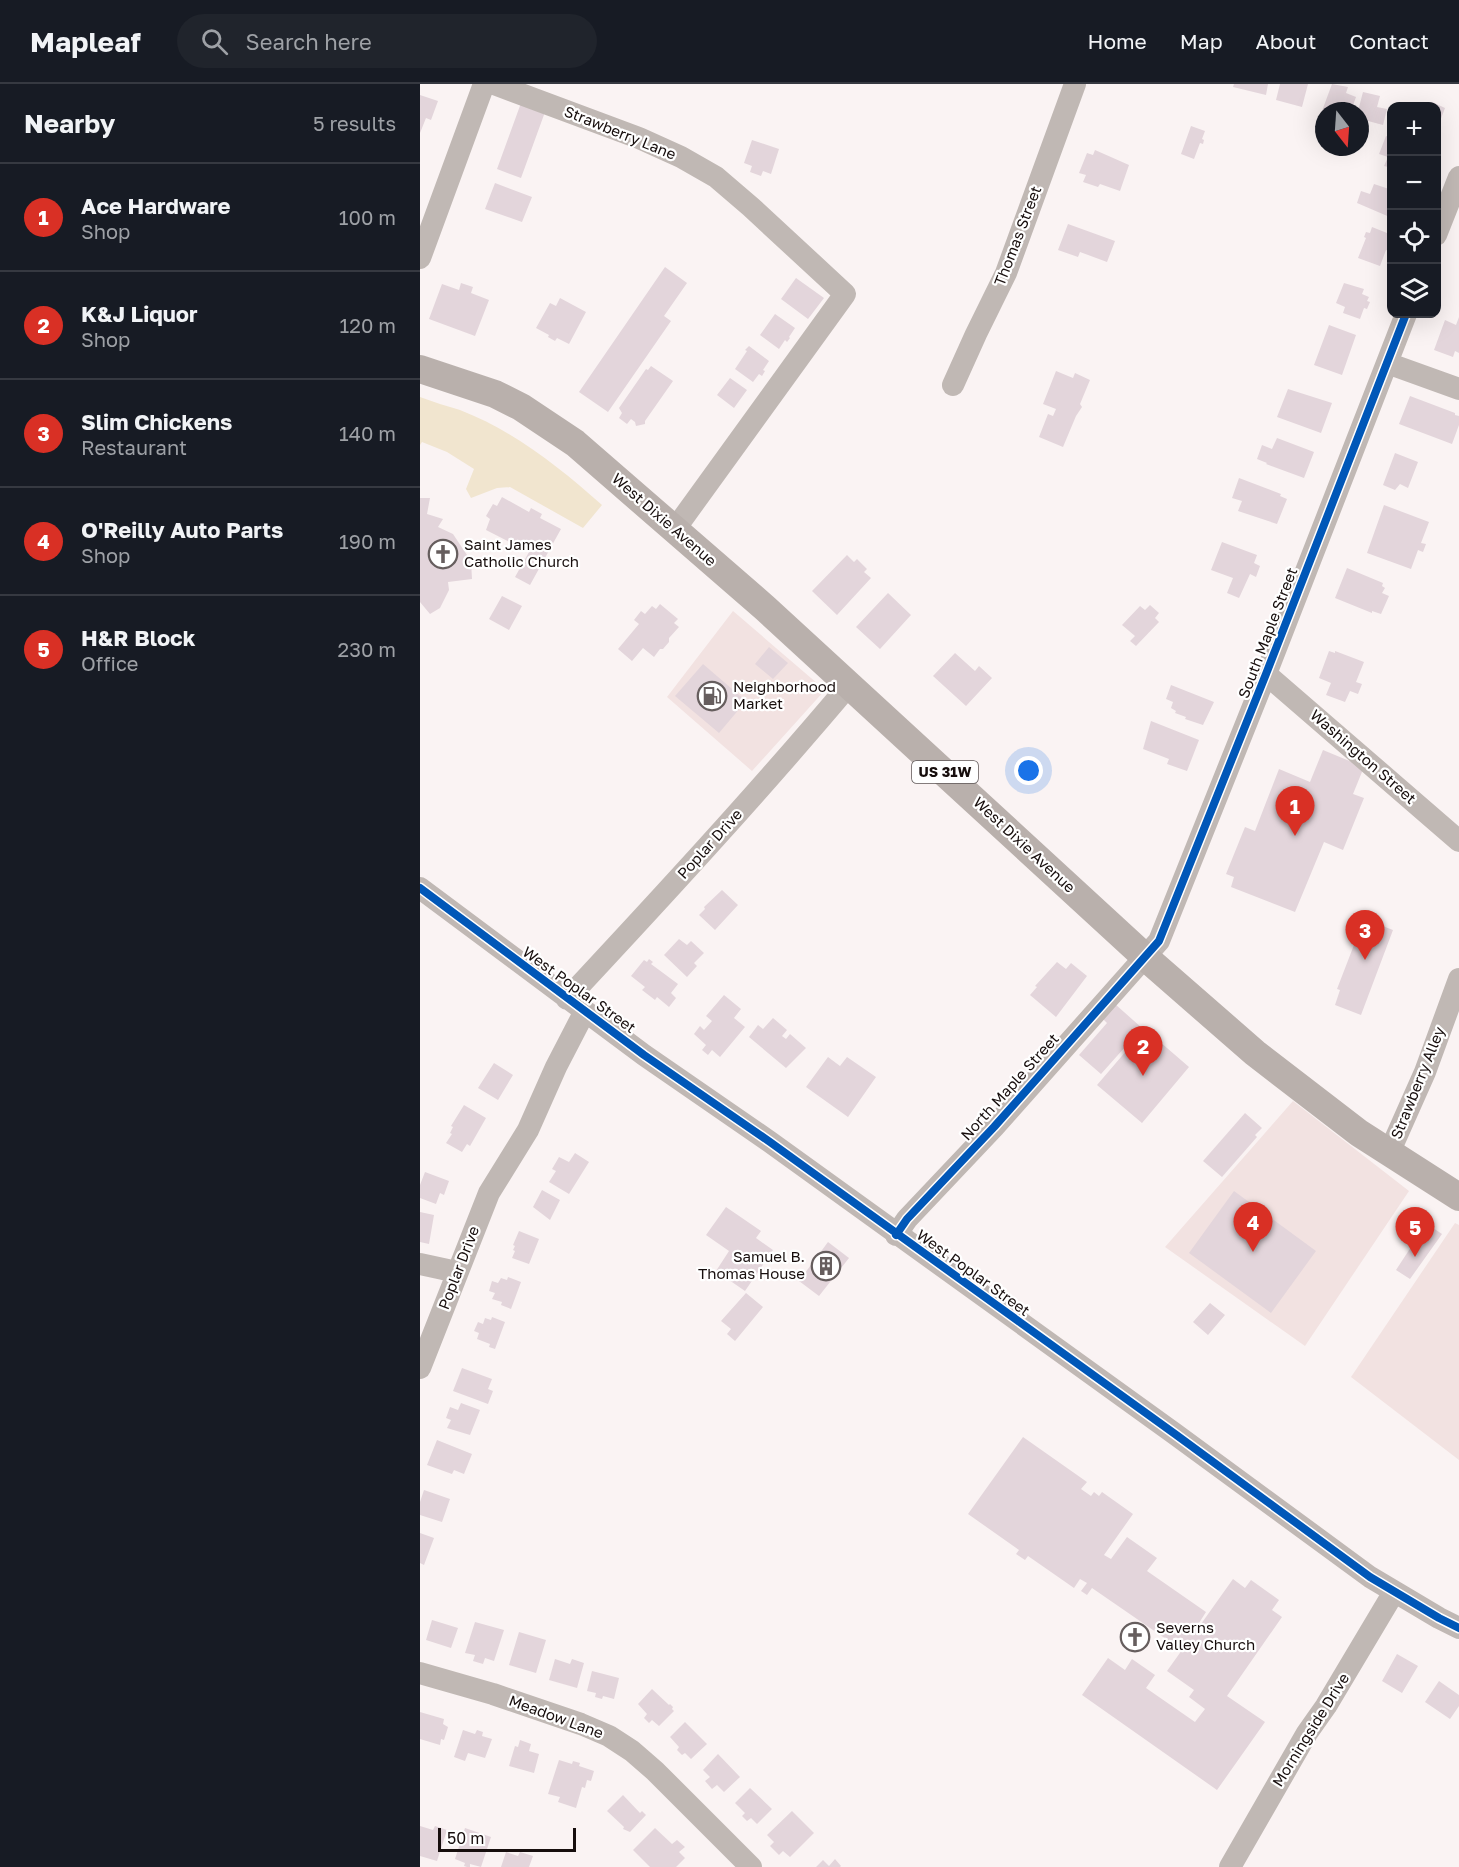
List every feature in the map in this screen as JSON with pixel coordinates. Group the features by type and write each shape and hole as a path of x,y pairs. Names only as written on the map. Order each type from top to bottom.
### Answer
{"main road":[{"name":"West Dixie Avenue","path":"420,369 495,394 539,418 575,443 849,685 1145,957 1255,1053 1359,1133 1459,1197"}],"street":[{"path":"420,258 484,84"},
{"name":"Strawberry Lane","path":"494,84 639,138 681,157 716,177 844,294 675,529"},
{"name":"Thomas Street","path":"953,386 1006,273 1075,84"},
{"path":"1441,224 1459,177"},
{"name":"South Maple Street","path":"1145,957 1159,941 1404,318"},
{"path":"1387,363 1459,389"},
{"name":"Washington Street","path":"1266,674 1459,841"},
{"name":"Poplar Drive","path":"420,1368 489,1193 528,1130 556,1067 576,1005 631,932 849,685"},
{"name":"West Poplar Street","path":"420,888 576,1005 1394,1592 1459,1628"},
{"name":"North Maple Street","path":"896,1235 907,1219 994,1127 1145,957"},
{"name":"Strawberry Alley","path":"1389,1153 1425,1072 1459,979"},
{"path":"420,1264 457,1272"},
{"name":"Morningside Drive","path":"1230,1867 1307,1732 1326,1706 1394,1592"},
{"name":"Meadow Lane","path":"420,1673 493,1694 609,1736 632,1751 655,1771 751,1867"}],"shaded area":[{"path":"420,397 460,410 499,428 535,451 602,505 583,528 510,487 497,488 471,498 466,489 474,469 447,452 422,442 420,445"},
{"path":"733,611 825,690 752,771 667,697"},
{"path":"1293,1101 1409,1191 1305,1346 1165,1247"},
{"path":"1455,1223 1459,1225 1459,1460 1351,1377"}],"building":[{"path":"1234,84 1268,84 1266,95 1233,87"},
{"path":"1280,84 1308,84 1302,107 1276,100"},
{"path":"1332,84 1348,87 1346,93 1356,97 1354,102 1325,102"},
{"path":"1363,92 1380,96 1377,107 1387,109 1383,125 1369,121 1369,102 1360,102"},
{"path":"420,95 438,101 431,120 426,118 420,133"},
{"path":"521,103 545,112 521,178 497,169"},
{"path":"1441,106 1445,108 1441,118"},
{"path":"1191,126 1205,131 1203,144 1200,143 1194,159 1181,154"},
{"path":"1386,136 1387,136 1387,157 1379,154"},
{"path":"752,140 779,149 771,174 763,171 761,176 750,172 752,166 744,163"},
{"path":"1095,150 1129,165 1120,191 1100,184 1098,187 1083,182 1086,175 1079,173 1087,153 1093,155"},
{"path":"495,183 532,197 522,222 485,209"},
{"path":"1374,184 1387,188 1387,216 1357,203 1361,191 1370,194"},
{"path":"1068,224 1115,241 1107,262 1080,252 1078,257 1058,250"},
{"path":"1372,227 1387,233 1387,250 1380,266 1358,258 1366,232 1370,233"},
{"path":"665,267 687,283 664,316 671,321 608,412 579,392"},
{"path":"796,278 824,298 808,319 781,299"},
{"path":"461,283 473,287 471,293 489,300 475,336 429,319 442,284 459,290"},
{"path":"1344,283 1364,289 1362,294 1369,297 1367,301 1370,302 1367,309 1364,308 1360,319 1343,313 1345,307 1336,303"},
{"path":"560,298 586,312 569,344 557,338 555,341 536,328 550,303 556,306"},
{"path":"775,314 795,328 787,342 785,340 779,349 760,335"},
{"path":"1459,317 1459,353 1455,351 1453,357 1434,350 1445,320 1456,325"},
{"path":"1329,325 1356,335 1342,375 1314,365"},
{"path":"749,346 769,361 762,376 759,374 753,382 735,369"},
{"path":"651,366 673,381 645,424 636,426 631,419 627,424 619,418 622,413 619,408 646,369 648,370"},
{"path":"1056,371 1073,378 1075,373 1090,380 1080,404 1082,407 1063,447 1039,437 1048,414 1053,416 1056,409 1043,404"},
{"path":"730,378 747,390 734,408 717,395"},
{"path":"1288,389 1332,403 1321,433 1277,417"},
{"path":"1410,396 1459,416 1459,425 1452,444 1399,424"},
{"path":"1277,438 1314,452 1304,478 1257,459 1262,445 1272,449"},
{"path":"1395,453 1418,462 1408,488 1400,484 1395,490 1383,485"},
{"path":"1239,478 1281,494 1280,496 1287,499 1277,524 1238,511 1242,501 1232,498"},
{"path":"502,497 529,512 531,508 542,514 540,518 561,529 530,585 515,577 529,552 486,530 490,519 486,516 493,504 497,506"},
{"name":"Saint James Catholic Church","path":"420,498 430,498 427,514 443,519 438,527 453,534 471,561 472,579 448,582 449,590 440,608 430,614 420,602"},
{"path":"1384,505 1429,522 1421,543 1426,544 1423,552 1418,550 1411,569 1367,553"},
{"path":"1222,542 1257,555 1254,563 1260,566 1256,577 1250,574 1239,598 1227,593 1233,578 1211,570"},
{"path":"847,555 854,562 857,559 867,569 864,572 871,578 837,615 812,591"},
{"path":"1347,568 1383,583 1382,586 1385,588 1382,593 1389,596 1381,614 1372,611 1372,613 1335,598"},
{"path":"888,593 911,615 880,649 856,627"},
{"path":"502,596 522,606 509,630 489,619"},
{"path":"660,604 678,619 674,623 679,627 669,638 669,642 654,657 643,648 632,661 618,649 639,624 634,620 641,611 645,614 652,606 656,609"},
{"path":"1150,605 1159,613 1155,618 1159,622 1136,646 1130,641 1135,636 1122,625 1140,606 1145,610"},
{"path":"769,647 788,663 773,679 755,664"},
{"path":"1329,651 1364,662 1356,682 1362,684 1358,694 1350,691 1345,702 1326,695 1331,683 1319,678"},
{"path":"955,653 975,671 979,666 992,678 966,706 933,676"},
{"path":"703,664 746,701 719,733 675,696"},
{"path":"1171,685 1214,702 1203,725 1185,719 1186,717 1175,713 1176,711 1171,708 1173,702 1166,699"},
{"path":"1151,721 1199,740 1187,771 1167,764 1169,759 1143,749"},
{"path":"1323,750 1364,767 1353,794 1364,798 1343,850 1324,842 1295,912 1231,887 1234,877 1226,874 1245,827 1255,831 1279,769 1310,782"},
{"path":"722,890 738,905 715,930 699,915"},
{"path":"1364,919 1393,930 1361,1015 1335,1005 1340,990 1337,989"},
{"path":"679,939 687,945 691,941 704,953 694,963 697,966 687,977 664,955"},
{"path":"649,959 653,962 651,964 678,984 671,993 676,998 669,1007 657,997 655,1000 642,990 645,987 631,976 644,960 647,962"},
{"path":"1057,962 1066,969 1071,963 1087,976 1056,1017 1030,995 1037,987 1035,986"},
{"path":"724,995 741,1009 734,1018 745,1027 720,1057 712,1050 708,1055 702,1050 706,1045 694,1034 700,1026 704,1030 712,1021 706,1016"},
{"path":"1115,1004 1142,1028 1101,1074 1079,1055 1107,1023 1102,1018"},
{"path":"773,1018 787,1030 782,1036 786,1039 790,1034 806,1048 786,1068 749,1037 758,1025 763,1029"},
{"path":"1145,1029 1189,1067 1142,1123 1097,1085"},
{"path":"828,1057 840,1066 847,1057 876,1077 848,1117 806,1087"},
{"path":"494,1063 513,1075 498,1100 478,1088"},
{"path":"464,1105 486,1118 470,1146 467,1144 462,1152 446,1143 452,1134 450,1133 453,1127 451,1126"},
{"path":"1245,1113 1262,1128 1255,1135 1257,1137 1222,1177 1203,1161"},
{"path":"575,1153 589,1162 569,1194 549,1182 556,1171 552,1169 559,1157 569,1162"},
{"path":"425,1172 449,1181 444,1195 440,1193 436,1204 420,1198 420,1185"},
{"path":"542,1190 560,1200 550,1220 533,1207"},
{"path":"1234,1191 1316,1251 1271,1313 1189,1253"},
{"path":"726,1207 761,1231 756,1238 773,1250 745,1291 716,1271 729,1251 706,1235"},
{"path":"420,1212 434,1215 429,1244 420,1242"},
{"path":"1415,1216 1442,1234 1410,1279 1396,1270 1413,1244 1405,1237 1408,1232 1405,1230"},
{"path":"519,1231 539,1239 529,1264 512,1258 515,1251 513,1245"},
{"name":"Samuel B. Thomas House","path":"828,1242 849,1258 819,1296 799,1281"},
{"path":"508,1277 521,1282 511,1309 501,1305 502,1302 492,1299 495,1293 489,1291 492,1281 498,1283 501,1278 507,1280"},
{"path":"746,1293 763,1307 735,1341 727,1334 731,1329 721,1321"},
{"path":"1210,1303 1225,1315 1208,1335 1193,1322"},
{"path":"492,1317 505,1322 495,1349 489,1347 490,1344 477,1339 479,1333 474,1331 478,1322 483,1324 485,1318 491,1320"},
{"path":"462,1368 492,1379 488,1389 493,1391 488,1404 453,1391"},
{"path":"461,1403 480,1410 470,1435 447,1428 451,1420 446,1418 450,1407 458,1410"},
{"path":"1023,1437 1087,1482 1081,1489 1091,1496 1094,1492 1099,1496 1102,1492 1133,1514 1104,1555 1111,1559 1127,1537 1157,1558 1147,1571 1206,1612 1199,1623 1201,1624 1233,1579 1245,1588 1251,1580 1279,1600 1272,1610 1282,1617 1227,1696 1265,1722 1217,1790 1082,1695 1108,1658 1125,1670 1132,1659 1155,1675 1146,1688 1195,1722 1205,1709 1189,1697 1194,1690 1167,1671 1182,1650 1092,1588 1087,1595 1081,1591 1087,1583 1080,1579 1074,1588 1028,1556 1025,1560 1016,1554 1019,1550 968,1514"},
{"path":"437,1440 472,1454 464,1474 454,1470 452,1474 427,1465"},
{"path":"424,1490 450,1499 442,1522 420,1515 420,1502"},
{"path":"420,1533 434,1538 424,1565 420,1563"},
{"path":"432,1620 458,1628 451,1648 426,1640"},
{"path":"475,1622 504,1630 494,1661 485,1658 483,1664 473,1661 475,1655 465,1653"},
{"path":"519,1632 546,1640 536,1673 509,1665"},
{"path":"1397,1654 1418,1666 1402,1693 1382,1681"},
{"path":"555,1659 570,1664 572,1659 584,1663 577,1688 549,1680"},
{"path":"592,1671 619,1678 614,1699 603,1696 602,1699 595,1697 596,1693 587,1691"},
{"path":"1439,1681 1459,1695 1459,1706 1450,1719 1425,1702"},
{"path":"652,1689 673,1707 674,1711 659,1726 652,1720 649,1723 644,1718 647,1714 638,1704"},
{"path":"420,1712 444,1719 443,1724 448,1727 440,1745 420,1739"},
{"path":"685,1722 707,1744 691,1759 685,1753 682,1755 677,1750 679,1747 670,1737"},
{"path":"463,1730 475,1734 477,1730 483,1732 482,1736 492,1739 485,1758 468,1753 465,1761 454,1757"},
{"path":"520,1740 531,1744 529,1751 539,1754 534,1773 509,1766 515,1746 518,1747"},
{"path":"718,1754 740,1777 724,1792 717,1785 712,1789 705,1781 710,1777 703,1770"},
{"path":"559,1760 572,1764 573,1761 580,1763 579,1766 594,1771 591,1781 587,1780 585,1788 582,1787 576,1808 558,1802 560,1797 548,1794"},
{"path":"750,1788 772,1809 757,1824 751,1818 747,1821 742,1816 745,1813 735,1803"},
{"path":"623,1795 640,1813 642,1811 646,1815 630,1832 623,1829 624,1827 607,1811"},
{"path":"792,1811 814,1833 790,1857 783,1851 779,1855 770,1846 774,1842 767,1835"},
{"path":"420,1826 433,1830 435,1826 447,1830 437,1861 420,1856"},
{"path":"465,1828 491,1837 481,1867 470,1864 470,1867 467,1867 464,1866 465,1863 455,1859"},
{"path":"655,1828 672,1844 677,1840 685,1847 679,1852 685,1858 676,1867 650,1867 633,1850"},
{"path":"506,1852 518,1856 520,1852 533,1856 529,1867 501,1867"},
{"path":"835,1859 840,1867 816,1867 823,1860 829,1866"}],"cycle path":[{"path":"896,1235 907,1219 994,1127 1159,941 1404,318"},
{"path":"420,888 644,1055 770,1142 1370,1577 1459,1628"}],"place":[{"name":"Saint James Catholic Church","path":"443,554"},
{"name":"Neighborhood Market","path":"712,696"},
{"name":"Ace Hardware","path":"1295,836"},
{"name":"Slim Chickens","path":"1365,960"},
{"name":"K&J Liquor","path":"1143,1076"},
{"name":"O'Reilly Auto Parts","path":"1253,1252"},
{"name":"H&R Block","path":"1415,1257"},
{"name":"Samuel B. Thomas House","path":"826,1266"},
{"name":"Severns Valley Church","path":"1135,1637"}]}
